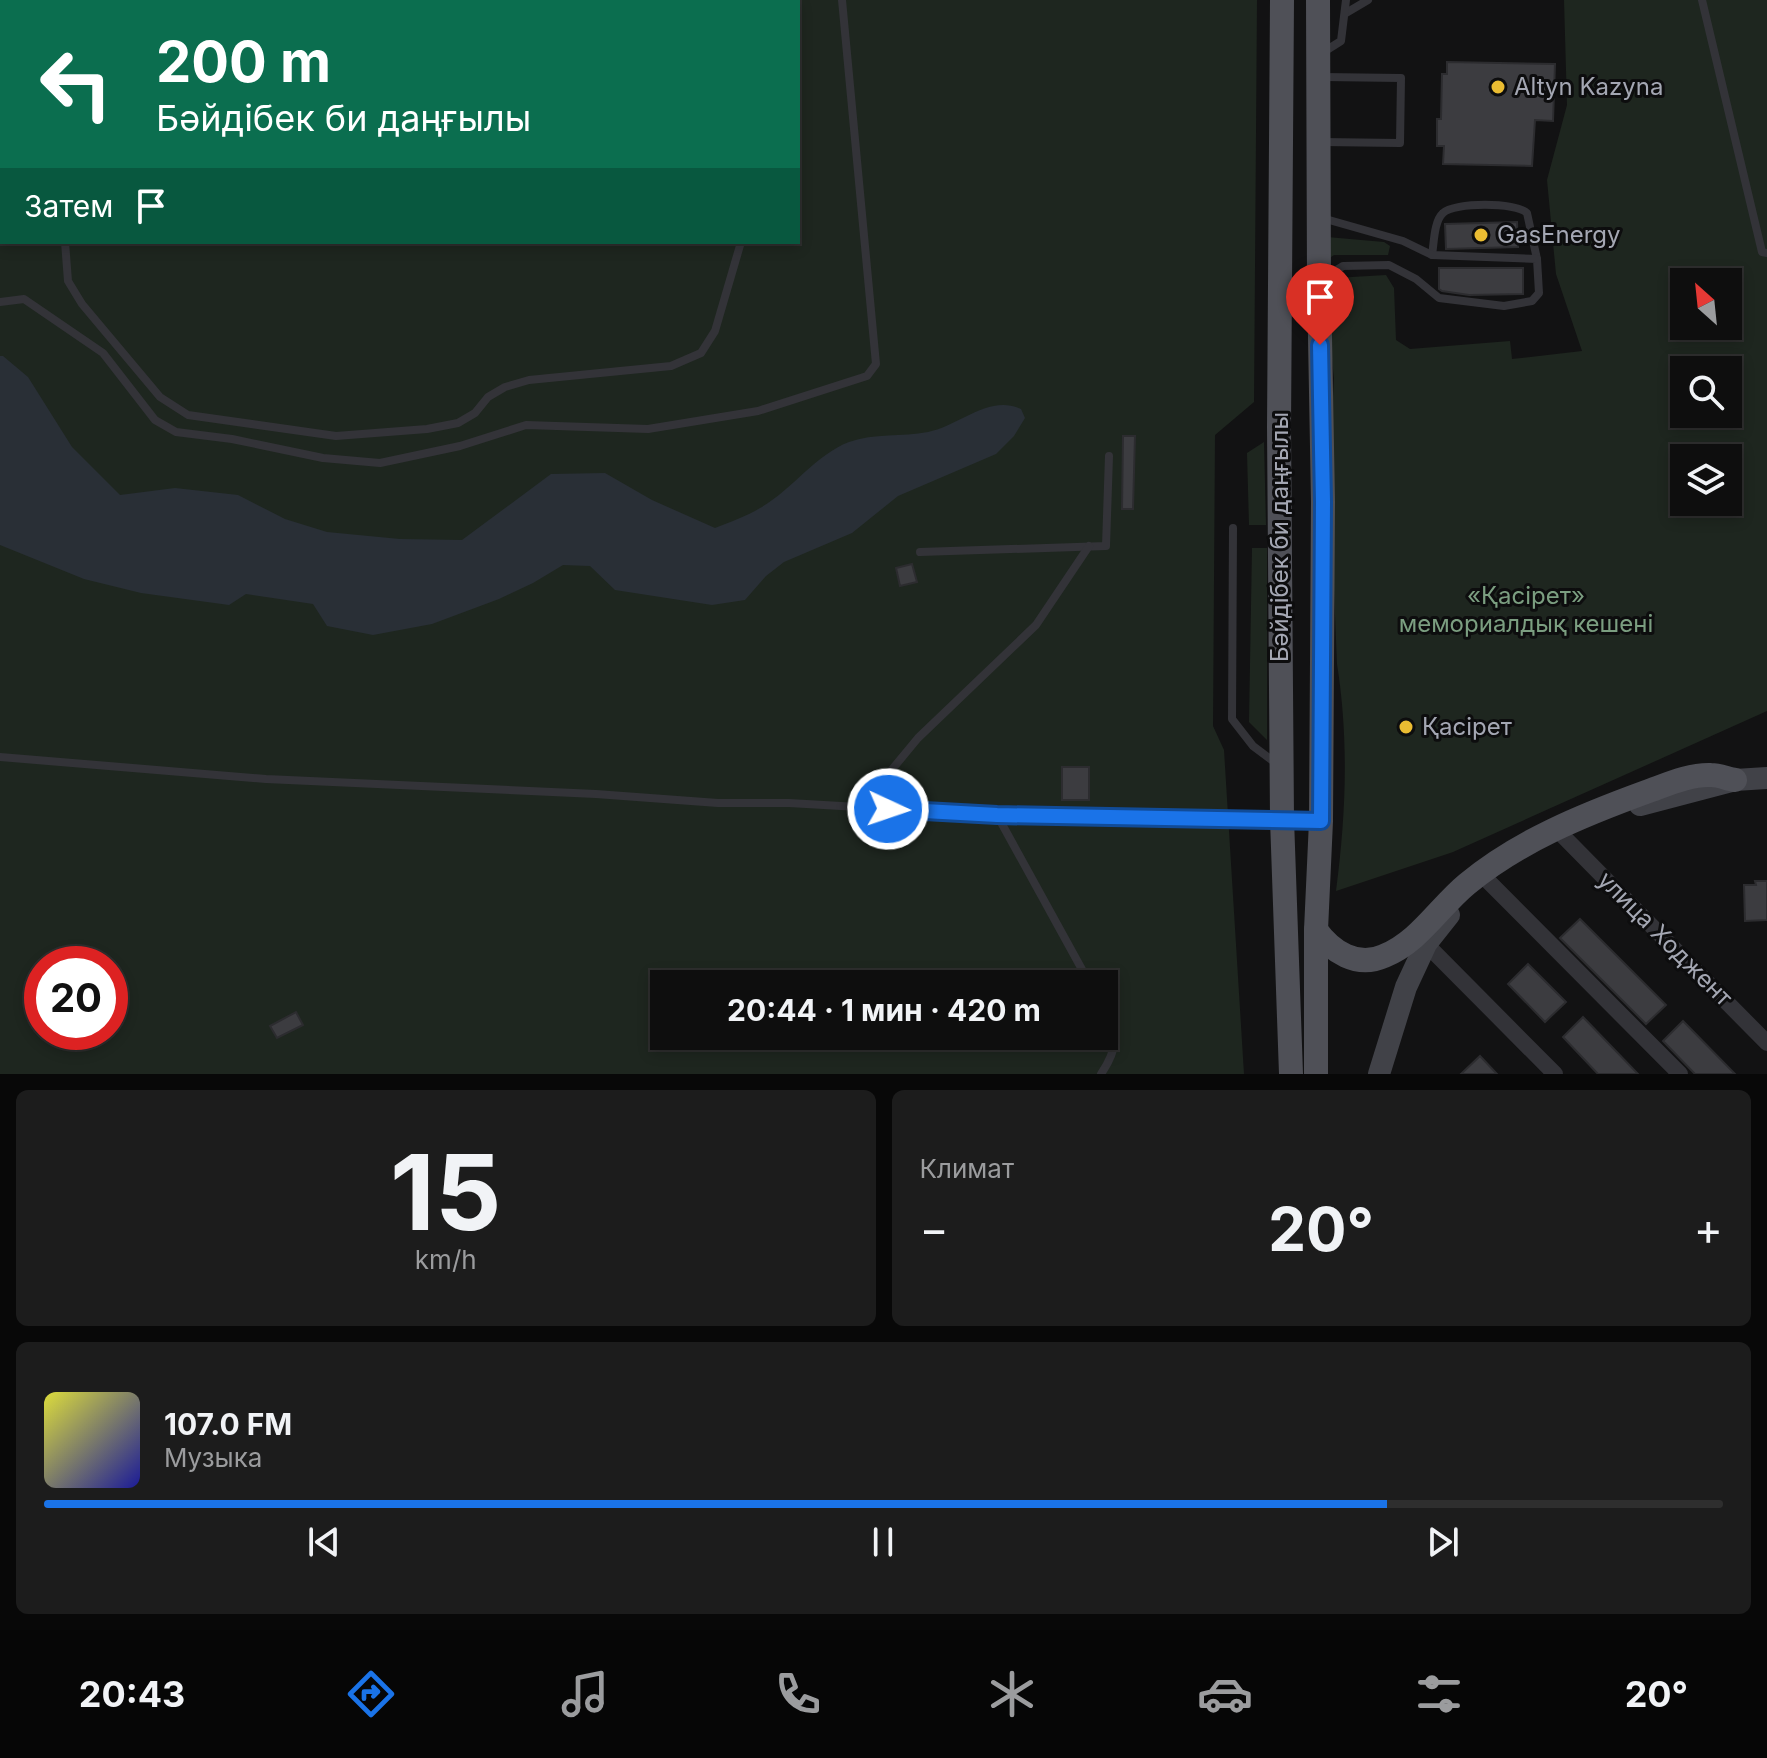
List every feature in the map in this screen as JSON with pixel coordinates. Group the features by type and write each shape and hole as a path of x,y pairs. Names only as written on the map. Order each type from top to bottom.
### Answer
{"main road":[{"name":"Бәйдібек би даңғылы","path":"1282,0 1279,427 1282,819 1291,1074"},
{"name":"Бәйдібек би даңғылы","path":"1316,1074 1323,502 1318,0"},
{"path":"1316,930 1339,954 1361,960 1381,958 1417,935 1448,900 1481,873 1558,827 1680,780 1711,775 1735,780"},
{"path":"1379,1074 1406,987 1426,944 1454,908 1487,880 1527,854 1624,810 1735,780 1767,778"}],"street":[{"name":"улица Ходжент","path":"1563,836 1767,1043"},
{"path":"1487,880 1680,1074"},
{"path":"1426,944 1555,1074"}],"lane":[{"path":"0,302 24,299 103,353 155,420 176,432 232,439 323,458 380,463 460,446 526,425 648,429 758,411 867,376 876,364 842,0"},
{"path":"1318,66 1341,41 1346,0"},
{"path":"1346,13 1368,0"},
{"path":"1702,0 1762,252 1767,253"},
{"path":"1318,66 1401,78 1400,143 1318,142"},
{"path":"1319,282 1343,266 1389,265 1416,279 1439,298 1477,304 1522,304 1532,301 1539,293 1537,259 1527,213 1516,206 1480,205 1446,210 1440,215 1432,255"},
{"path":"1319,217 1403,241 1432,255 1537,259"},
{"path":"65,244 68,281 82,304 160,397 188,415 336,436 427,429 458,423 475,413 488,397 505,387 529,380 671,366 701,353 715,331 740,244"},
{"path":"920,552 1106,546 1109,456"},
{"path":"1233,528 1232,719 1253,746 1282,767"},
{"path":"861,807 918,738 1036,625 1089,546"},
{"path":"0,757 266,779 581,793 718,803 789,803 997,815 1321,821"},
{"path":"997,815 1082,970"},
{"path":"1101,1074 1112,1057 1112,1050"}],"green space":[{"path":"800,0 1257,0 1254,402 1215,435 1213,726 1224,750 1244,1074 0,1074 0,244 800,244"},
{"name":"«Қасірет» мемориалдық кешені","path":"1564,0 1767,0 1767,711 1453,852 1336,891 1345,778 1329,467 1334,378 1327,314 1335,278 1386,275 1394,288 1396,340 1410,349 1510,341 1512,359 1582,351 1556,274 1547,180 1567,105"},
{"path":"1327,237 1384,242 1390,246 1388,255 1334,255 1325,261"},
{"path":"1264,442 1266,525 1249,525 1247,453"},
{"path":"1252,548 1267,548 1267,740 1249,722"}],"shaded area":[{"path":"0,356 28,377 72,447 120,495 175,488 238,495 285,519 327,532 400,539 462,540 551,474 605,473 652,500 715,528 772,501 825,455 849,442 940,429 997,405 1021,409 1025,418 1014,436 996,454 898,496 852,533 784,562 766,576 745,600 712,605 615,590 590,566 563,565 499,599 432,624 373,635 327,626 313,604 246,594 229,605 141,593 84,579 0,545"}],"building":[{"path":"1447,62 1555,64 1553,121 1535,120 1532,166 1443,164 1444,146 1437,146 1437,119 1441,119 1442,74 1447,74"},
{"name":"GasEnergy","path":"1517,222 1518,247 1446,249 1445,224"},
{"path":"1439,268 1523,268 1523,294 1469,295 1442,291 1439,289"},
{"path":"1123,436 1135,436 1133,509 1122,509"},
{"path":"912,564 917,582 900,586 896,568"},
{"path":"1062,767 1089,767 1089,800 1062,800"},
{"path":"1755,881 1767,881 1767,920 1745,921 1744,885 1756,885"},
{"path":"1580,919 1666,1005 1646,1024 1560,938"},
{"path":"1528,964 1566,1002 1545,1022 1508,984"},
{"path":"296,1012 303,1025 277,1038 270,1026"},
{"path":"1583,1017 1638,1074 1598,1074 1563,1037"},
{"path":"1683,1021 1735,1074 1695,1074 1663,1041"},
{"path":"1480,1056 1497,1074 1461,1074"}],"place":[{"name":"Altyn Kazyna","path":"1498,87"},
{"name":"GasEnergy","path":"1481,235"},
{"name":"Қасірет","path":"1406,727"}],"route":[{"path":"888,809 997,815 1321,821 1323,502 1320,345"}]}
